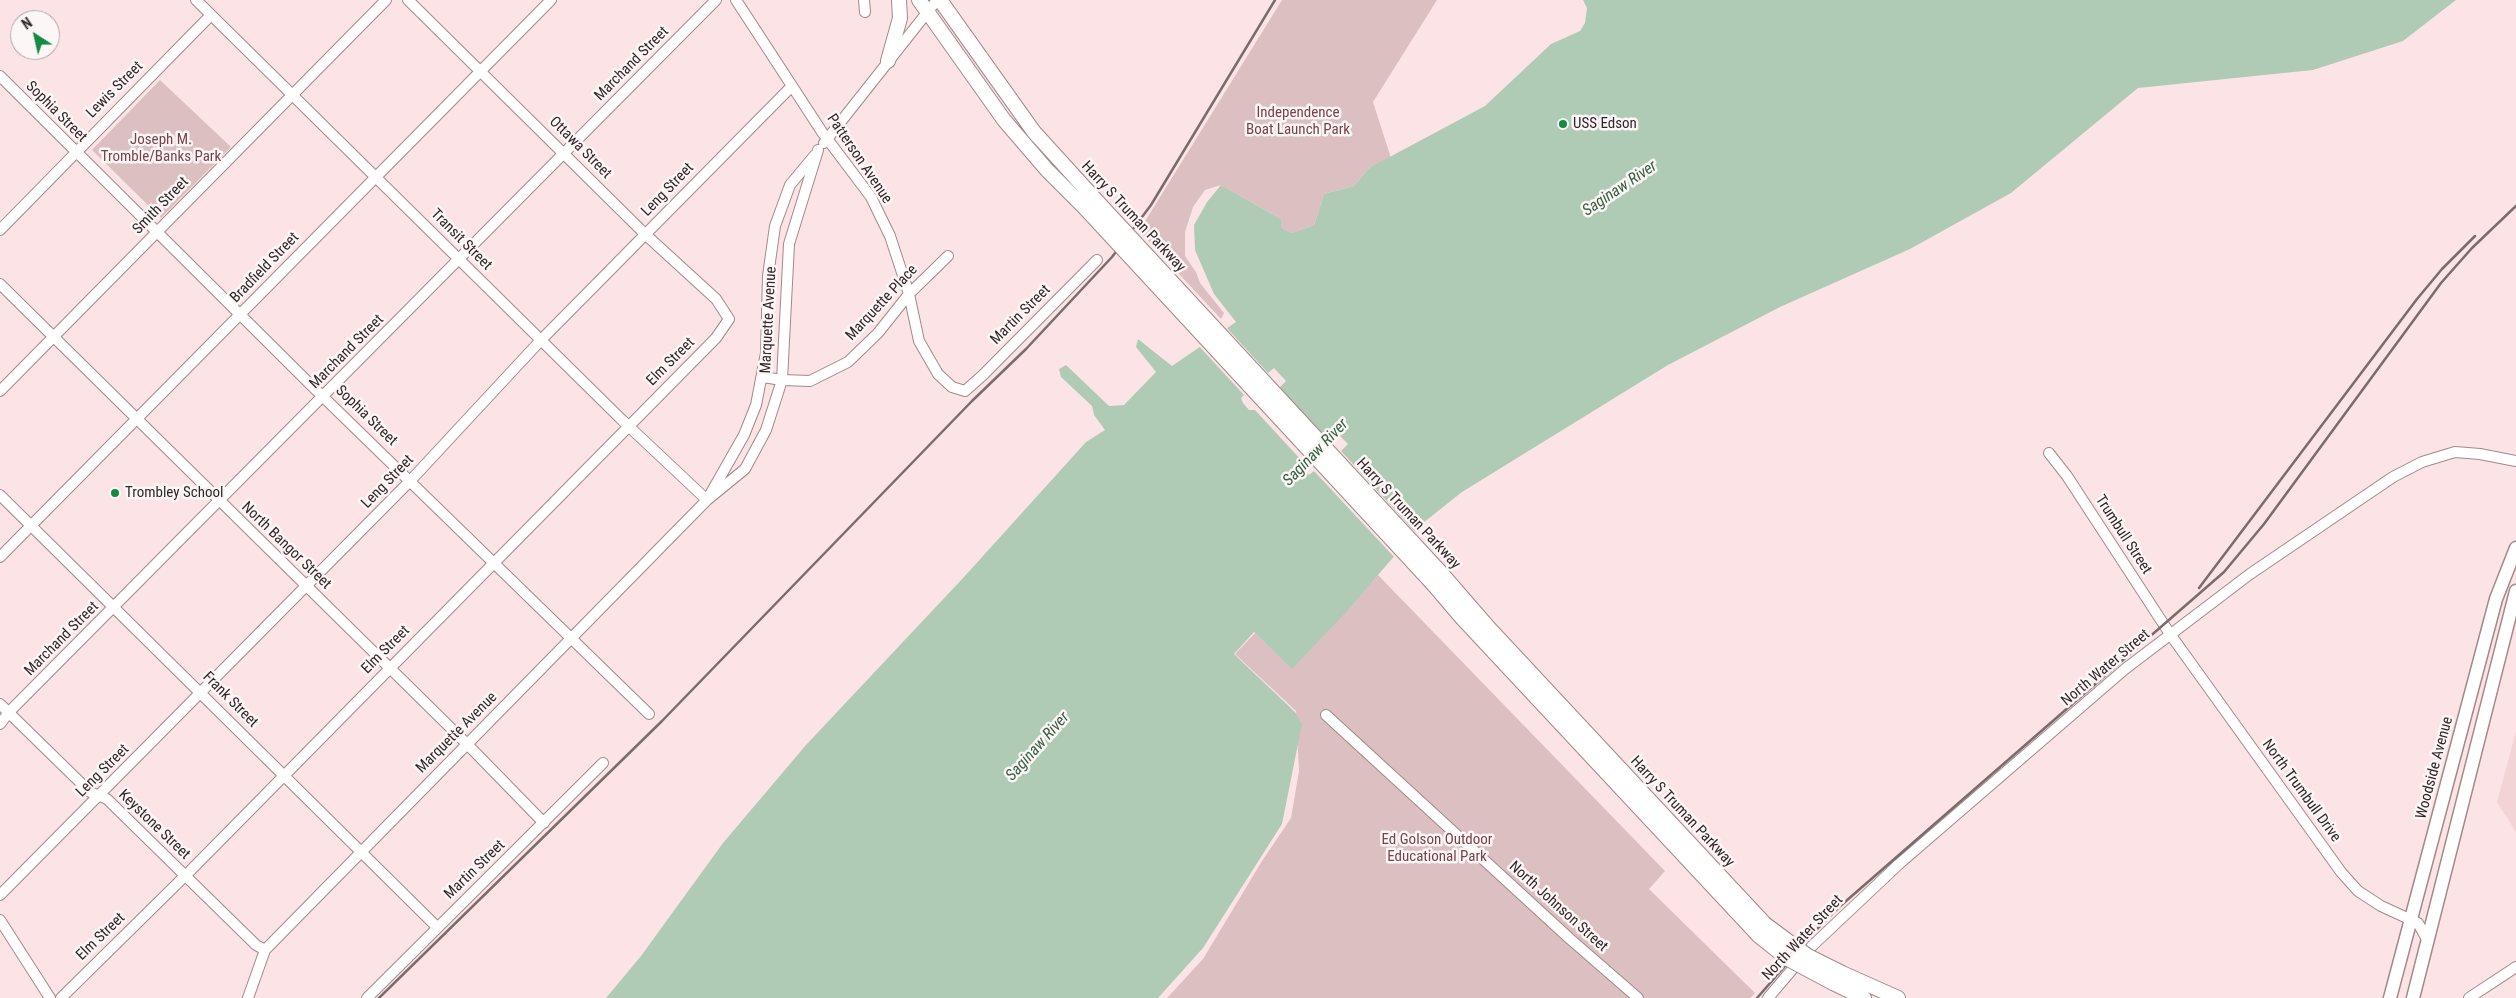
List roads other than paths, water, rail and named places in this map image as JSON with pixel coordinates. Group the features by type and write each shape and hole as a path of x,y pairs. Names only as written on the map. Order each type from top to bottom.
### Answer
{"main road":[{"path":"888,61 900,18 899,0"},
{"name":"Harry S Truman Parkway","path":"919,0 1004,120 1047,170 1088,202"},
{"name":"Harry S Truman Parkway","path":"939,0 1034,132 1088,202 1438,579 1489,628 1762,930 1808,956 1864,998"},
{"name":"Harry S Truman Parkway","path":"1838,978 1898,998"}],"street":[{"name":"Transit Street","path":"196,0 628,426 707,500"},
{"name":"Smith Street","path":"0,391 386,0"},
{"name":"Ottawa Street","path":"408,0 646,235 716,300 729,319"},
{"name":"Bradfield Street","path":"0,557 551,0"},
{"name":"Marchand Street","path":"0,724 9,712 716,0"},
{"name":"Patterson Avenue","path":"736,0 827,139 871,198 890,236 909,294 919,341 938,374 952,387 964,391"},
{"path":"864,0 865,12"},
{"name":"Marquette Avenue","path":"707,500 744,435 756,405 763,377 767,339 768,276 775,226 790,184 927,12 939,0"},
{"name":"Lewis Street","path":"0,230 211,15"},
{"name":"Sophia Street","path":"0,76 493,563 649,714"},
{"name":"Leng Street","path":"0,895 411,480 541,340 792,86"},
{"name":"Marquette Avenue","path":"248,998 265,950 707,500 745,468 766,430 782,380 789,244 818,150"},
{"name":"Marquette Place","path":"782,380 810,381 848,362 878,333 909,294 948,256"},
{"name":"Martin Street","path":"964,391 983,375 1097,260"},
{"name":"North Bangor Street","path":"0,284 219,502 467,744 544,823"},
{"name":"Elm Street","path":"61,998 716,338 729,319"},
{"path":"763,377 782,380"},
{"name":"North Water Street","path":"1768,998 1812,946 1848,910 2125,669 2250,574 2393,477 2422,462 2455,452 2480,454 2516,461"},
{"name":"Trumbull Street","path":"2049,453 2067,476 2170,634"},
{"name":"Frank Street","path":"0,495 437,927"},
{"name":"Woodside Avenue","path":"2390,998 2496,599 2516,548"},
{"path":"2413,998 2516,591"},
{"name":"North Trumbull Drive","path":"2170,634 2341,872 2358,891 2381,906 2418,923 2428,941"},
{"name":"Keystone Street","path":"0,704 90,792 106,800 256,945 265,950"},
{"name":"North Johnson Street","path":"1326,715 1569,938 1638,998"},
{"name":"Martin Street","path":"367,998 604,763"},
{"path":"0,920 50,998"},
{"path":"2470,998 2516,966"}],"water":[{"name":"Saginaw River","path":"1583,0 2456,0 2403,41 2313,70 2138,88 2011,193 1910,249 1780,307 1668,365 1462,492 1423,523 1346,612 1292,669 1254,632 1234,654 1295,712 1302,724 1282,824 1203,948 1158,998 606,998 641,956 723,843 806,745 964,577 1086,442 1105,430 1094,415 1092,406 1061,377 1059,369 1066,365 1109,406 1124,405 1156,372 1136,347 1138,339 1172,366 1236,322 1214,294 1195,250 1194,225 1207,202 1221,185 1281,219 1281,227 1292,233 1314,225 1324,194 1354,186 1369,168 1485,106 1551,44 1580,31 1585,23 1587,8"}],"railway":[{"path":"379,998 662,721 972,401 1026,349 1112,257 1151,205 1275,0"},
{"path":"1757,998 1838,908 2224,572 2264,524 2441,283 2472,248 2516,206"},
{"path":"2199,588 2417,299 2442,269 2475,236"}],"place":[{"name":"USS Edson","path":"1563,124"},
{"name":"Trombley School","path":"115,493"}],"park label":[{"name":"Independence Boat Launch Park","path":"1298,122"},
{"name":"Joseph M. Tromble/Banks Park","path":"161,148"},
{"name":"Ed Golson Outdoor Educational Park","path":"1437,848"}]}
